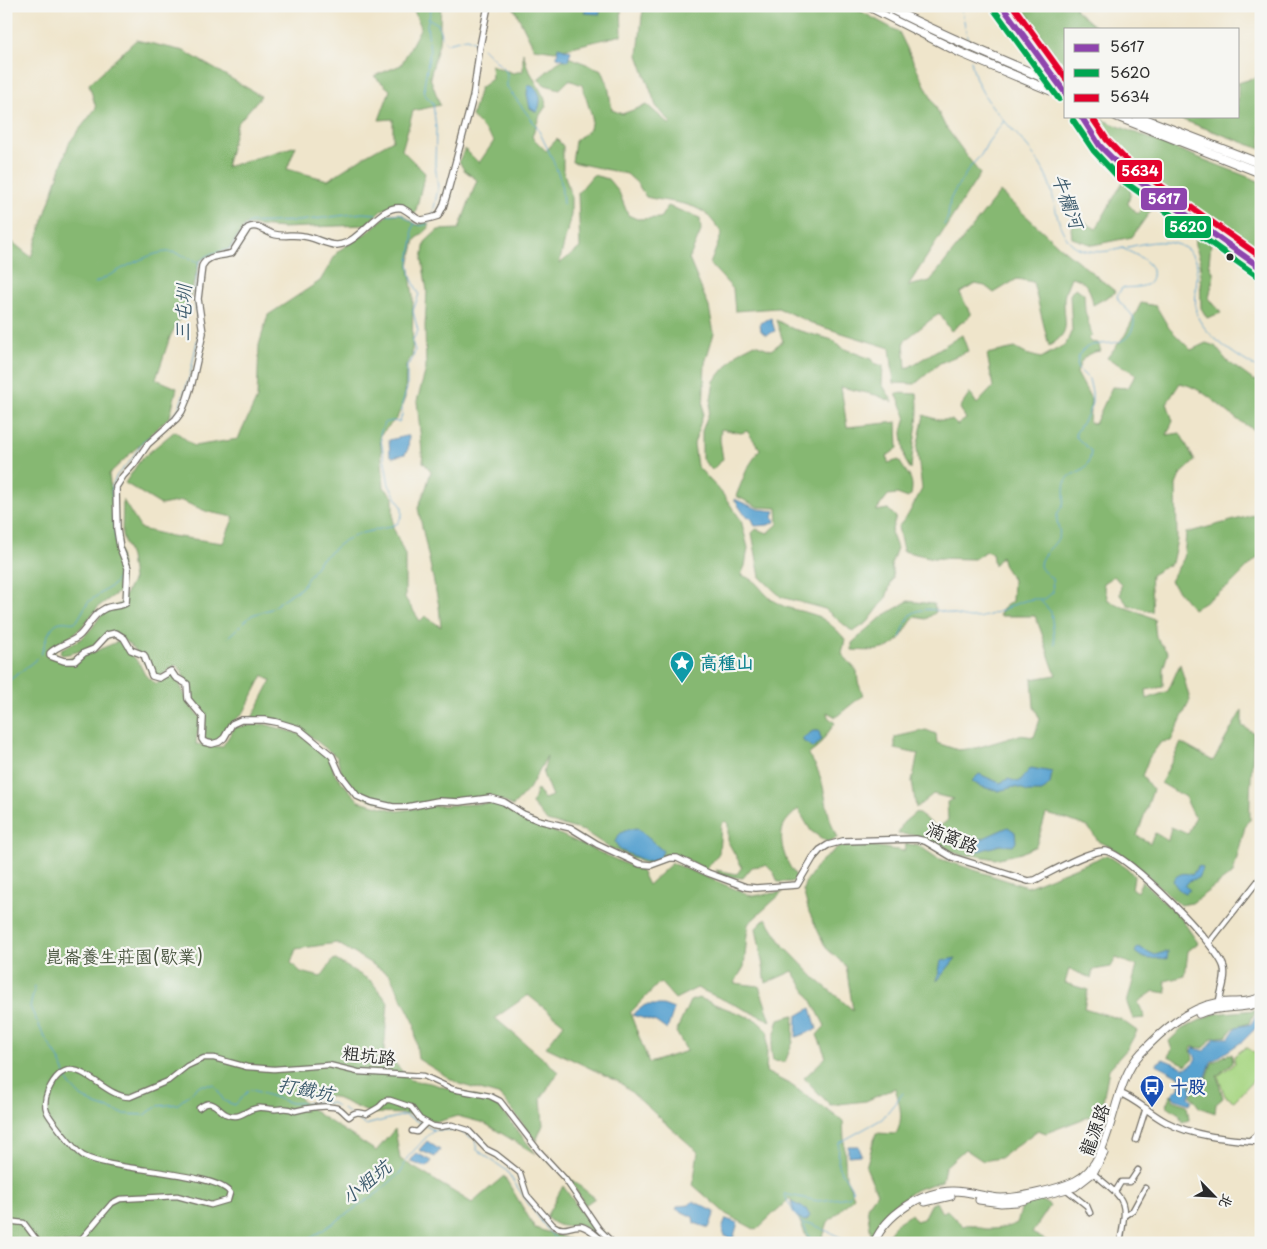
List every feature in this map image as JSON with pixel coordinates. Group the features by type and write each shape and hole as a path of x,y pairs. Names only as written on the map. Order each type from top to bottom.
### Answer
{"highway":[{"path":"868,6 961,52 1064,94"},
{"path":"885,6 1012,66 1064,86"},
{"path":"1139,120 1261,164"},
{"path":"1139,120 1261,173"}],"main road":[{"path":"1002,6 1064,84"},
{"path":"1007,6 1064,92"},
{"path":"1086,120 1104,146 1128,169 1159,193 1261,263"},
{"path":"1086,120 1106,156 1261,268"},
{"path":"874,1243 882,1228 900,1211 917,1200 935,1194 952,1191 993,1197 1017,1197 1065,1185 1091,1172 1100,1153 1129,1070 1147,1047 1185,1016 1202,1007 1252,1001 1261,998"},
{"path":"1219,1006 1245,1007 1261,1002"},
{"name":"龍源路","path":"879,1243 886,1231 902,1214 936,1198 952,1196 992,1202 1009,1202 1067,1190 1082,1183 1091,1172"}],"street":[{"name":"湳窩路","path":"488,6 473,97 447,194 438,216 420,220 415,219 402,208 390,208 361,232 337,245 304,236 275,234 252,226 248,228 232,253 208,257 204,261 198,299 204,333 187,399 176,419 148,444 116,487 117,529 128,568 127,601 124,605 110,606 95,614 80,635 58,647 50,653 50,656 64,661 75,661 84,653 94,649 107,635 116,633 127,641 132,650 144,655 152,676 162,677 171,671 187,684 188,699 203,717 202,736 204,742 212,744 220,742 232,724 241,720 276,722 298,729 332,756 340,774 357,796 365,800 386,806 407,807 438,801 458,802 490,798 504,802 523,814 538,820 571,828 606,848 640,864 651,865 670,858 677,858 708,873 746,887 797,886 813,858 820,850 828,845 842,841 916,839 925,841 952,857 1028,881 1035,880 1087,855 1108,851 1121,857 1161,893 1209,942 1224,967 1224,979 1219,1006"},
{"path":"1209,942 1261,877"},
{"name":"粗坑路","path":"78,1243 112,1203 120,1199 177,1196 211,1205 228,1200 230,1193 224,1187 201,1180 99,1161 82,1155 50,1116 45,1105 45,1099 55,1078 64,1072 74,1070 84,1073 114,1093 125,1097 136,1095 161,1084 174,1077 193,1062 210,1058 247,1067 274,1070 328,1064 358,1072 420,1075 452,1089 490,1096 506,1106 538,1150 565,1179 592,1221 613,1243"},
{"path":"1121,1094 1165,1121 1182,1129 1211,1137 1261,1142"},
{"path":"199,1108 206,1103 211,1103 225,1113 236,1116 263,1106 272,1109 288,1108 295,1111 307,1107 318,1107 340,1110 351,1115 360,1112 367,1114 379,1108 386,1100 390,1100 411,1107 420,1119 433,1126 452,1125 468,1130 480,1144 511,1165 520,1174 527,1195 553,1225 566,1229 580,1226 589,1230 606,1243"},
{"path":"1136,1140 1146,1108"},
{"path":"412,1131 417,1132 426,1123"},
{"path":"1249,1141 1261,1131"},
{"path":"1115,1192 1121,1182 1130,1182 1138,1170"},
{"path":"1091,1172 1115,1192 1123,1202 1124,1216 1120,1243"},
{"path":"1124,1216 1133,1210 1145,1188"},
{"path":"1067,1190 1087,1206 1090,1213"},
{"path":"6,1221 24,1223 39,1243"}],"green space":[{"name":"崑崙養生莊園(歇業)","path":"412,6 441,6 439,43 430,77 440,105 413,111 402,150 425,173 415,214 401,203 382,210 366,225 282,228 245,225 229,249 200,260 189,300 170,337 156,379 177,388 170,416 109,474 116,538 122,564 120,591 99,606 83,626 54,651 59,660 89,654 119,641 139,663 145,675 156,684 174,672 189,705 202,719 196,744 222,747 235,727 264,724 300,734 332,760 334,773 359,801 398,811 433,806 493,803 641,871 648,885 672,863 752,896 783,892 748,924 744,967 734,983 759,986 771,1021 697,988 675,999 660,982 630,1013 649,1063 687,1051 676,1032 690,1001 699,998 756,1020 768,1031 766,1072 791,1085 843,1121 846,1178 854,1197 828,1222 821,1243 809,1243 790,1198 756,1230 726,1214 693,1185 698,1152 621,1083 546,1047 564,1024 528,995 495,1018 559,1072 541,1098 543,1125 536,1141 501,1096 459,1084 418,1059 414,1022 390,975 337,943 296,949 291,963 301,972 321,977 334,959 371,981 388,1002 384,1051 410,1080 430,1083 496,1103 536,1154 484,1123 457,1116 437,1122 410,1114 370,1113 334,1097 294,1093 318,1114 376,1151 395,1129 400,1159 472,1203 504,1176 535,1228 581,1243 6,1243 6,237 31,257 69,143 96,108 89,84 136,40 184,51 261,96 237,124 226,167 296,146 287,169 328,180 393,140 393,119 379,120 390,90 374,76 401,65 421,27"},
{"path":"513,6 621,6 622,35 555,51 534,48"},
{"path":"644,6 851,6 899,32 945,126 980,174 908,286 930,281 1000,192 1059,246 1116,292 1093,305 1091,295 1084,283 1071,277 1064,298 1064,332 1049,346 1033,282 1017,279 994,293 985,286 975,284 960,293 971,315 951,331 939,313 904,341 906,369 962,335 968,351 940,363 915,384 894,383 890,348 816,325 778,308 735,311 733,289 710,264 722,233 712,220 695,207 646,197 637,183 627,174 572,162 575,141 590,129 592,117 582,85 569,80 560,89 545,85 538,79 557,63 568,57 602,70 608,85 612,110 622,114 647,105 669,124 671,123 656,106 638,55"},
{"path":"1022,6 1075,6 1076,10 1097,28 1064,28 1064,68"},
{"path":"523,52 527,66 545,99 546,106 540,115 532,137 546,151 557,139 563,146 563,170 571,195 571,215 559,264 580,248 578,193 593,175 608,179 619,192 628,215 637,219 660,218 668,206 700,218 701,231 689,259 709,307 714,333 705,363 703,414 694,444 697,466 722,493 741,520 748,548 745,566 741,575 756,583 769,598 779,604 815,615 832,626 845,639 842,654 857,671 858,682 863,695 836,717 827,712 828,717 835,723 817,748 808,755 820,776 837,838 827,842 811,831 798,809 785,823 782,834 784,854 797,877 792,882 778,882 774,873 766,865 752,867 743,878 720,876 716,870 737,874 742,867 728,842 728,824 725,821 721,825 719,853 706,870 685,858 668,855 649,864 641,862 608,847 584,831 547,821 532,804 537,789 544,799 552,796 543,774 547,756 529,789 513,806 491,796 395,805 365,798 356,792 342,775 337,757 301,729 274,719 252,718 271,681 263,675 244,712 219,739 212,743 203,738 206,717 196,705 181,670 176,665 158,678 132,647 115,634 83,650 70,654 62,655 60,653 61,649 81,639 92,628 104,611 121,603 133,579 130,557 122,535 123,500 141,529 171,536 223,543 234,517 208,512 182,501 161,505 125,483 141,459 175,431 194,446 238,439 257,398 259,345 268,315 320,281 338,251 365,234 389,214 402,214 417,225 427,222 429,228 415,240 409,265 413,297 412,356 406,365 405,398 397,418 380,435 384,487 393,497 393,527 405,555 405,598 420,621 425,616 441,627 439,606 418,508 431,471 423,462 417,401 426,369 425,326 427,291 422,259 425,242 438,230 459,229 477,180 464,170 459,161 465,149 479,163 494,141 472,116 480,88 492,79 491,65 513,73 523,71"},
{"path":"1261,76 1261,149 1177,118 1240,118 1240,82"},
{"path":"1096,118 1261,182 1261,256 1185,203 1133,163 1107,137"},
{"path":"1125,178 1132,185 1128,204 1138,214 1150,196 1157,202 1132,237 1093,245 1072,238 1071,228 1076,217 1096,229"},
{"path":"1194,232 1211,243 1209,263 1214,275 1209,298 1221,313 1207,318 1201,308 1200,259 1195,245"},
{"path":"1076,288 1084,294 1085,311 1092,335 1089,338 1090,342 1098,343 1101,351 1091,353 1085,357 1077,373 1091,399 1089,422 1095,424 1112,387 1128,388 1136,374 1107,358 1125,335 1141,303 1156,306 1169,328 1191,350 1206,343 1215,346 1227,361 1253,380 1261,381 1261,435 1203,393 1180,383 1167,403 1173,421 1167,435 1180,433 1195,461 1180,475 1176,485 1177,540 1172,563 1151,575 1152,612 1128,605 1120,595 1121,584 1114,576 1103,583 1108,600 1154,619 1156,637 1168,653 1163,669 1163,687 1146,690 1147,699 1168,691 1180,664 1190,700 1171,741 1161,742 1149,758 1142,776 1153,790 1137,836 1150,843 1155,833 1168,841 1171,827 1188,834 1195,818 1185,797 1161,783 1181,743 1213,761 1242,710 1242,726 1253,732 1250,820 1246,823 1233,873 1192,903 1180,905 1131,861 1109,846 1099,842 1088,827 1046,814 1036,846 1021,853 995,859 974,855 962,856 939,844 914,835 898,834 903,823 916,812 938,828 948,820 947,802 953,799 933,794 916,808 912,781 918,754 895,749 895,737 926,730 936,734 937,743 958,750 976,748 1020,735 1034,737 1040,719 1034,707 1032,679 1056,675 1035,616 999,616 1003,608 1012,601 1013,580 1004,566 1001,556 994,566 992,553 986,551 974,559 933,558 903,551 898,527 908,515 922,489 917,448 924,415 938,420 952,420 957,425 966,419 960,408 970,393 977,404 993,387 987,354 1015,348 1026,354 1041,358 1066,344 1072,330 1070,295"},
{"path":"776,320 793,329 833,340 842,348 871,359 874,363 883,366 882,384 893,402 876,395 841,387 847,427 897,422 898,448 887,456 888,463 899,460 912,484 911,495 908,498 897,494 888,495 876,511 888,509 896,517 891,532 897,548 891,564 893,577 886,598 868,622 853,632 825,609 781,597 760,577 752,533 756,529 768,533 778,524 777,508 758,507 736,496 747,469 760,449 747,431 741,433 721,429 720,440 723,459 712,470 702,459 702,431 709,412 714,381 739,352 755,344 771,350 783,341"},
{"path":"896,393 917,394 918,413 911,470 905,460 902,433 906,416"},
{"path":"1261,513 1261,559 1257,558 1229,586 1193,609 1170,581 1184,558 1186,533"},
{"path":"908,601 934,604 936,612 926,619 915,617 901,637 891,646 879,650 852,650 852,643 883,616"},
{"path":"906,844 918,845 937,858 1027,887 1107,855 1128,869 1134,876 1132,889 1137,892 1142,881 1181,918 1198,943 1188,951 1185,976 1165,981 1167,993 1154,991 1138,1002 1145,1018 1133,1019 1127,1003 1137,966 1116,958 1111,967 1093,970 1091,978 1069,969 1065,983 1088,990 1084,1008 1120,1019 1137,1031 1127,1049 1109,1069 1101,1112 1046,1133 1038,1130 1000,1158 983,1161 965,1149 945,1167 942,1181 915,1190 887,1210 871,1235 867,1207 877,1193 866,1167 876,1133 896,1134 900,1123 900,1111 895,1088 866,1101 830,1105 804,1078 826,1057 817,1035 825,1026 793,971 766,983 756,928 766,918 783,945 816,979 853,1010 846,966 826,948 809,912 803,890 805,883 820,862 838,847 872,846 904,851"},
{"path":"1256,1010 1249,1023 1233,1028 1227,1036 1212,1038 1204,1048 1192,1047 1193,1059 1186,1065 1168,1056 1172,1050 1169,1041 1182,1029 1213,1014"},
{"path":"794,1015 793,1042 785,1062 773,1061 771,1048 779,1019"},
{"path":"1246,1047 1261,1057 1261,1072 1234,1101 1225,1096 1218,1076 1235,1063 1234,1056"},
{"path":"1228,1054 1232,1054 1233,1062 1217,1076 1223,1098 1216,1104 1215,1113 1199,1107 1191,1096 1193,1092 1191,1081 1207,1078 1212,1063"},
{"path":"1171,1095 1174,1101 1187,1105 1189,1120 1182,1122 1179,1114 1166,1105"},
{"path":"568,1177 595,1198 585,1205"},
{"path":"563,1186 587,1220 612,1243 606,1243 579,1224 561,1226 546,1217"},
{"path":"1041,1200 1050,1206 1032,1233 1051,1243 888,1243 884,1240 897,1223 911,1214 916,1221 923,1219 930,1205 936,1202 942,1213 947,1210 963,1226 969,1225 990,1229 1006,1227 1017,1223 1023,1204"}],"water":[{"path":"587,6 600,6 600,14 584,13"},
{"path":"558,47 571,51 568,61 557,57"},
{"path":"528,85 536,89 540,96 537,112 530,108 527,94"},
{"path":"771,318 775,331 766,335 761,331 760,323"},
{"path":"409,436 408,449 405,454 393,457 390,455 389,440"},
{"path":"734,499 758,509 775,511 773,516 775,522 768,525 755,526 752,519 744,514"},
{"path":"813,731 819,731 821,739 814,748 803,741 803,738"},
{"path":"1031,768 1052,772 1050,784 1042,792 1027,792 1014,787 998,791 979,786 972,781 979,774 1000,783 1008,779 1019,782"},
{"path":"1008,827 1015,832 1016,842 1013,846 1000,845 975,852 966,846"},
{"path":"637,828 663,851 656,860 648,862 620,850 615,842 623,832"},
{"path":"1198,866 1203,867 1198,878 1189,881 1185,886 1190,890 1185,893 1181,891 1173,880 1182,874 1192,875"},
{"path":"1138,947 1155,955 1168,951 1167,959 1144,958 1135,952"},
{"path":"956,958 937,981 941,961"},
{"path":"645,1005 663,1005 674,1009 667,1030 656,1022 632,1015"},
{"path":"1261,1007 1261,1023 1243,1041 1211,1062 1206,1077 1193,1078 1189,1081 1192,1090 1189,1097 1192,1100 1190,1104 1175,1099 1172,1094 1179,1087 1180,1077 1156,1064 1163,1059 1185,1068 1193,1064 1196,1058 1192,1051 1194,1048 1205,1051 1215,1038 1229,1038 1236,1027 1251,1024"},
{"path":"811,1008 817,1029 796,1037 797,1016"},
{"path":"427,1141 440,1150 435,1157 419,1150"},
{"path":"848,1146 859,1146 861,1155 848,1156"},
{"path":"416,1153 432,1161 427,1167 410,1162"},
{"path":"693,1201 715,1212 709,1228 694,1223 693,1217 676,1209 678,1206 689,1205"},
{"path":"791,1202 806,1209 810,1216 807,1220 804,1221 795,1215"},
{"path":"726,1219 738,1223 733,1239 725,1236 722,1229"}],"waterway":[{"name":"三屯圳","path":"432,6 427,25 430,51 424,85 425,95 433,103 436,128 435,164 438,188 433,214"},
{"name":"牛欄河","path":"961,6 968,41"},
{"path":"429,19 438,24 442,38 447,43 467,38 477,43"},
{"path":"483,48 505,70 507,73 507,87 537,127 561,181 563,204"},
{"name":"牛欄河","path":"971,60 976,80 986,97 1037,159 1047,177 1058,220 1069,240 1081,249 1094,252 1159,242 1172,243 1185,248 1197,262 1196,312 1199,320 1223,346 1261,370"},
{"path":"944,225 948,217 950,200 954,192 1004,121"},
{"name":"三屯圳","path":"164,426 179,408 190,375 199,332 194,295 199,262 210,254 230,249 249,223 299,221 362,213 376,214"},
{"name":"三屯圳","path":"386,215 399,213 415,224 423,226 432,220"},
{"path":"228,637 252,615 271,609 301,588 320,560 345,540 362,533 389,527 398,523 402,515 402,507 389,485 380,434 384,423 399,422 402,415 402,404 407,389 407,366 413,358 415,350 412,341 418,331 413,311 419,294 411,277 409,262 414,224"},
{"path":"900,638 909,617 915,612 929,609 964,617 979,618 1026,600 1045,599 1053,592 1052,579 1041,569 1041,561 1059,536 1057,515 1064,501 1066,481 1087,465 1091,451 1075,434 1088,414 1092,403 1089,379 1077,368 1079,356 1084,349 1091,345 1118,342 1125,339 1131,332 1134,321 1117,296 1122,288 1140,287 1150,282 1152,276 1152,271 1147,262 1122,248"},
{"path":"95,283 158,253 175,253 199,262"},
{"name":"三屯圳","path":"41,654 53,626 61,622 77,621 88,602 113,585 117,579 120,568 113,521 112,487 117,475 132,459 143,441 155,434"},
{"path":"1040,600 1051,612 1055,645"},
{"name":"三屯圳","path":"6,683 38,658"},
{"name":"打鐵坑","path":"35,986 30,1007 44,1036 60,1061 69,1084 81,1097 96,1105 124,1114 144,1115 158,1106 178,1104 200,1085 214,1085 224,1101 235,1105 250,1089 291,1103 332,1103 337,1106"},
{"path":"803,1224 795,1215 784,1194 818,1201 849,1197 853,1190 838,1166 839,1143 882,1119 903,1093"},
{"name":"打鐵坑","path":"343,1109 349,1114"},
{"name":"打鐵坑","path":"353,1116 365,1125 405,1115 423,1124"},
{"name":"打鐵坑","path":"426,1126 434,1130 457,1130 472,1138"},
{"name":"小粗坑","path":"304,1243 379,1192 402,1171 407,1158 433,1130"},
{"name":"打鐵坑","path":"475,1140 477,1150 506,1170 530,1206 560,1243"},
{"path":"812,1243 803,1224 812,1224 844,1239 847,1243"}],"transit line":[{"name":"5617","path":"1002,6 1064,91"},
{"name":"5634","path":"1013,6 1064,76"},
{"name":"5620","path":"995,11 1059,99"},
{"name":"5617","path":"1082,118 1100,146 1125,171 1261,268"},
{"name":"5634","path":"1092,118 1107,140 1130,164 1261,257"},
{"name":"5620","path":"1073,120 1094,151 1119,178 1256,275"}],"place":[{"name":"高種山","path":"682,684"},
{"name":"十股","path":"1152,1108"}]}
